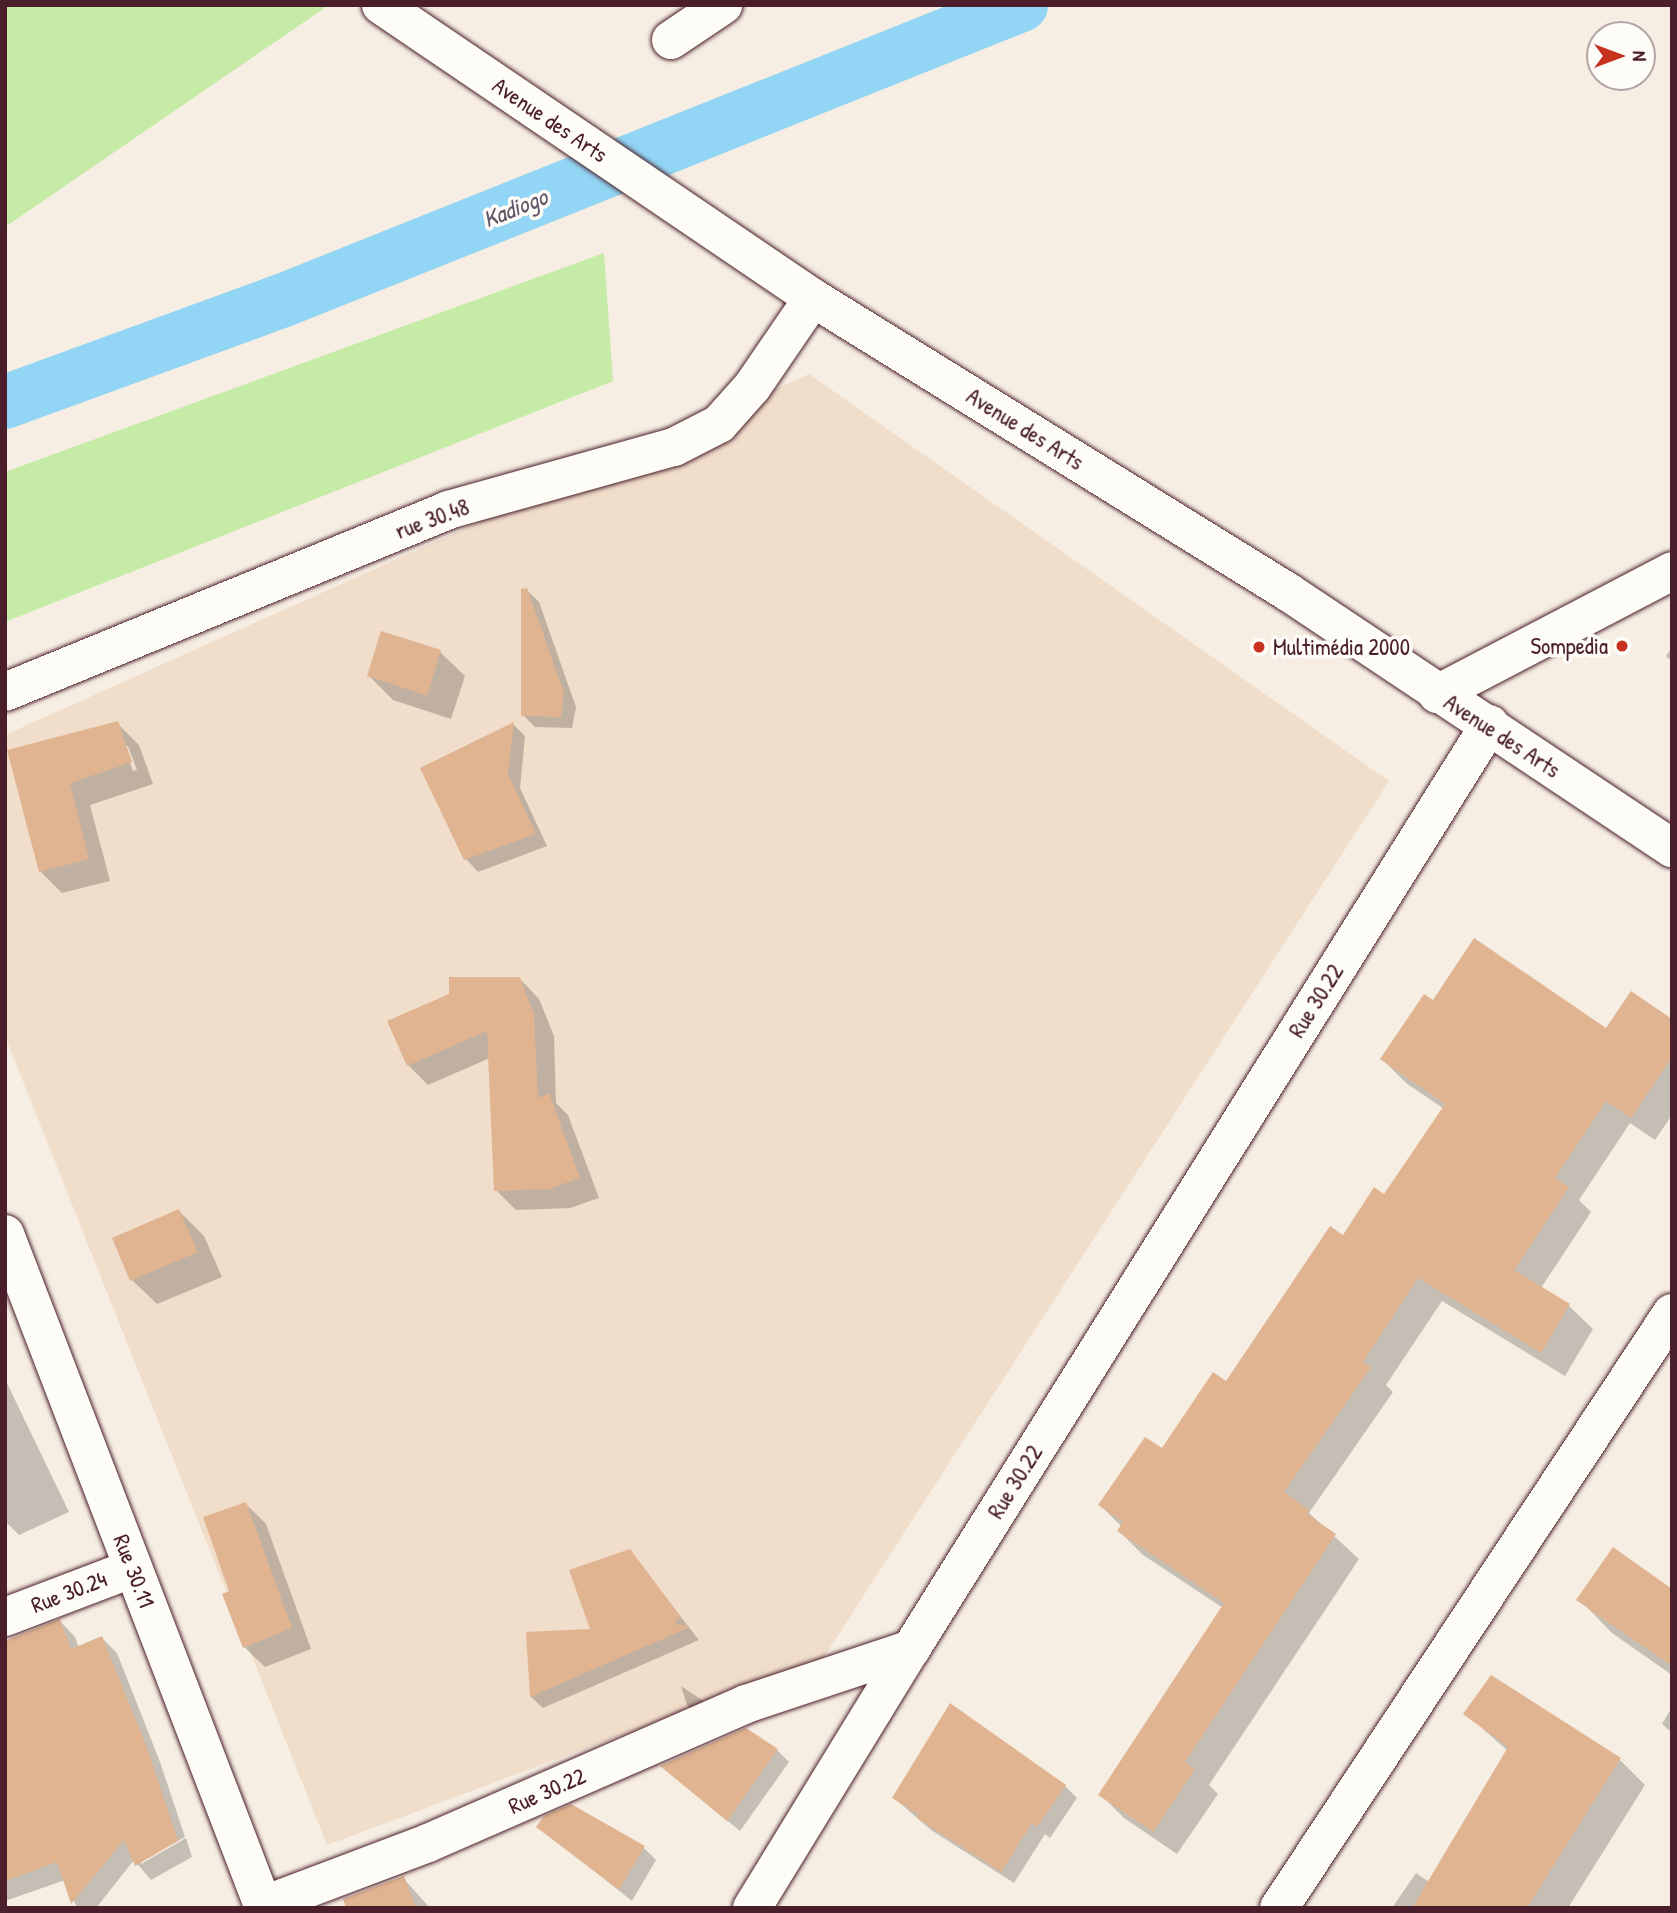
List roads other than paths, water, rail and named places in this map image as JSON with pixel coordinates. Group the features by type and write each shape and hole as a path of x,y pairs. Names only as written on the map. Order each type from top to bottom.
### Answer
{"street":[{"name":"Avenue des Arts","path":"381,5 813,298 1288,592 1437,694 1490,724 1672,848"},
{"path":"671,40 723,5"},
{"name":"rue 30.48","path":"5,692 448,510 674,447 719,424 752,387 813,298"},
{"path":"1437,694 1672,571"},
{"name":"Rue 30.22","path":"264,1906 428,1843 746,1704 911,1649 1490,724"},
{"name":"Rue 30.11","path":"5,1234 264,1906"},
{"path":"1279,1908 1672,1313"},
{"name":"Rue 30.24","path":"5,1617 133,1568"},
{"path":"752,1908 911,1649"}],"waterway":[{"name":"Kadiogo","path":"5,402 284,300 1021,5"}],"place":[{"name":"Sompedia","path":"1622,646"},
{"name":"Multimédia 2000","path":"1259,647"}]}
